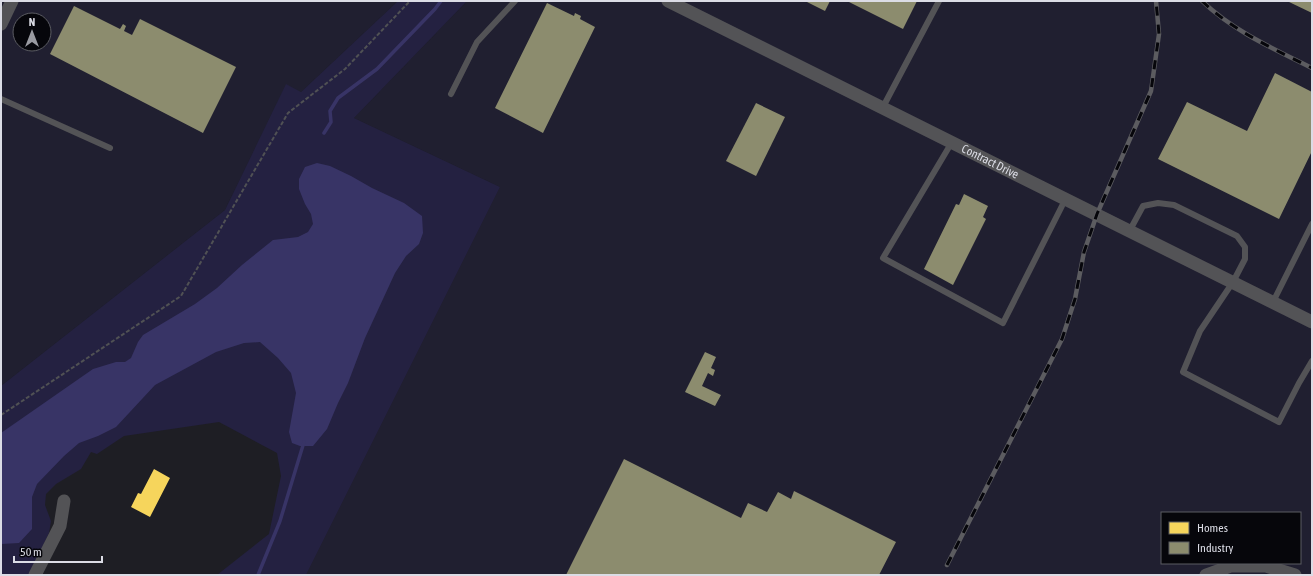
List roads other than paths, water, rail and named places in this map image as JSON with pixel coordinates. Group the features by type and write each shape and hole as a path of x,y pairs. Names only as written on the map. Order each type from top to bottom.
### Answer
{"street":[{"path":"1,24 12,1"},
{"name":"Contract Drive","path":"668,1 1066,198 1312,322"},
{"path":"35,575 60,526 64,501"},
{"path":"1206,575 1231,566 1266,566 1295,575"}],"lane":[{"path":"451,94 477,42 515,1"},
{"path":"883,107 939,1"},
{"path":"1,99 110,148"},
{"path":"952,142 883,258 1003,323 1066,198"},
{"path":"1130,230 1143,206 1158,203 1174,205 1237,236 1245,247 1244,259 1233,282 1200,331 1183,372 1279,422 1312,361"},
{"path":"1273,302 1312,224"}],"waterway":[{"path":"324,133 331,122 330,111 338,98 377,69 441,1"},
{"path":"258,575 280,521 304,442"}],"railway":[{"path":"947,565 1062,339 1075,299 1084,252 1097,214 1151,91 1159,34 1156,1"},
{"path":"1202,1 1214,12 1254,39 1312,68"}]}
